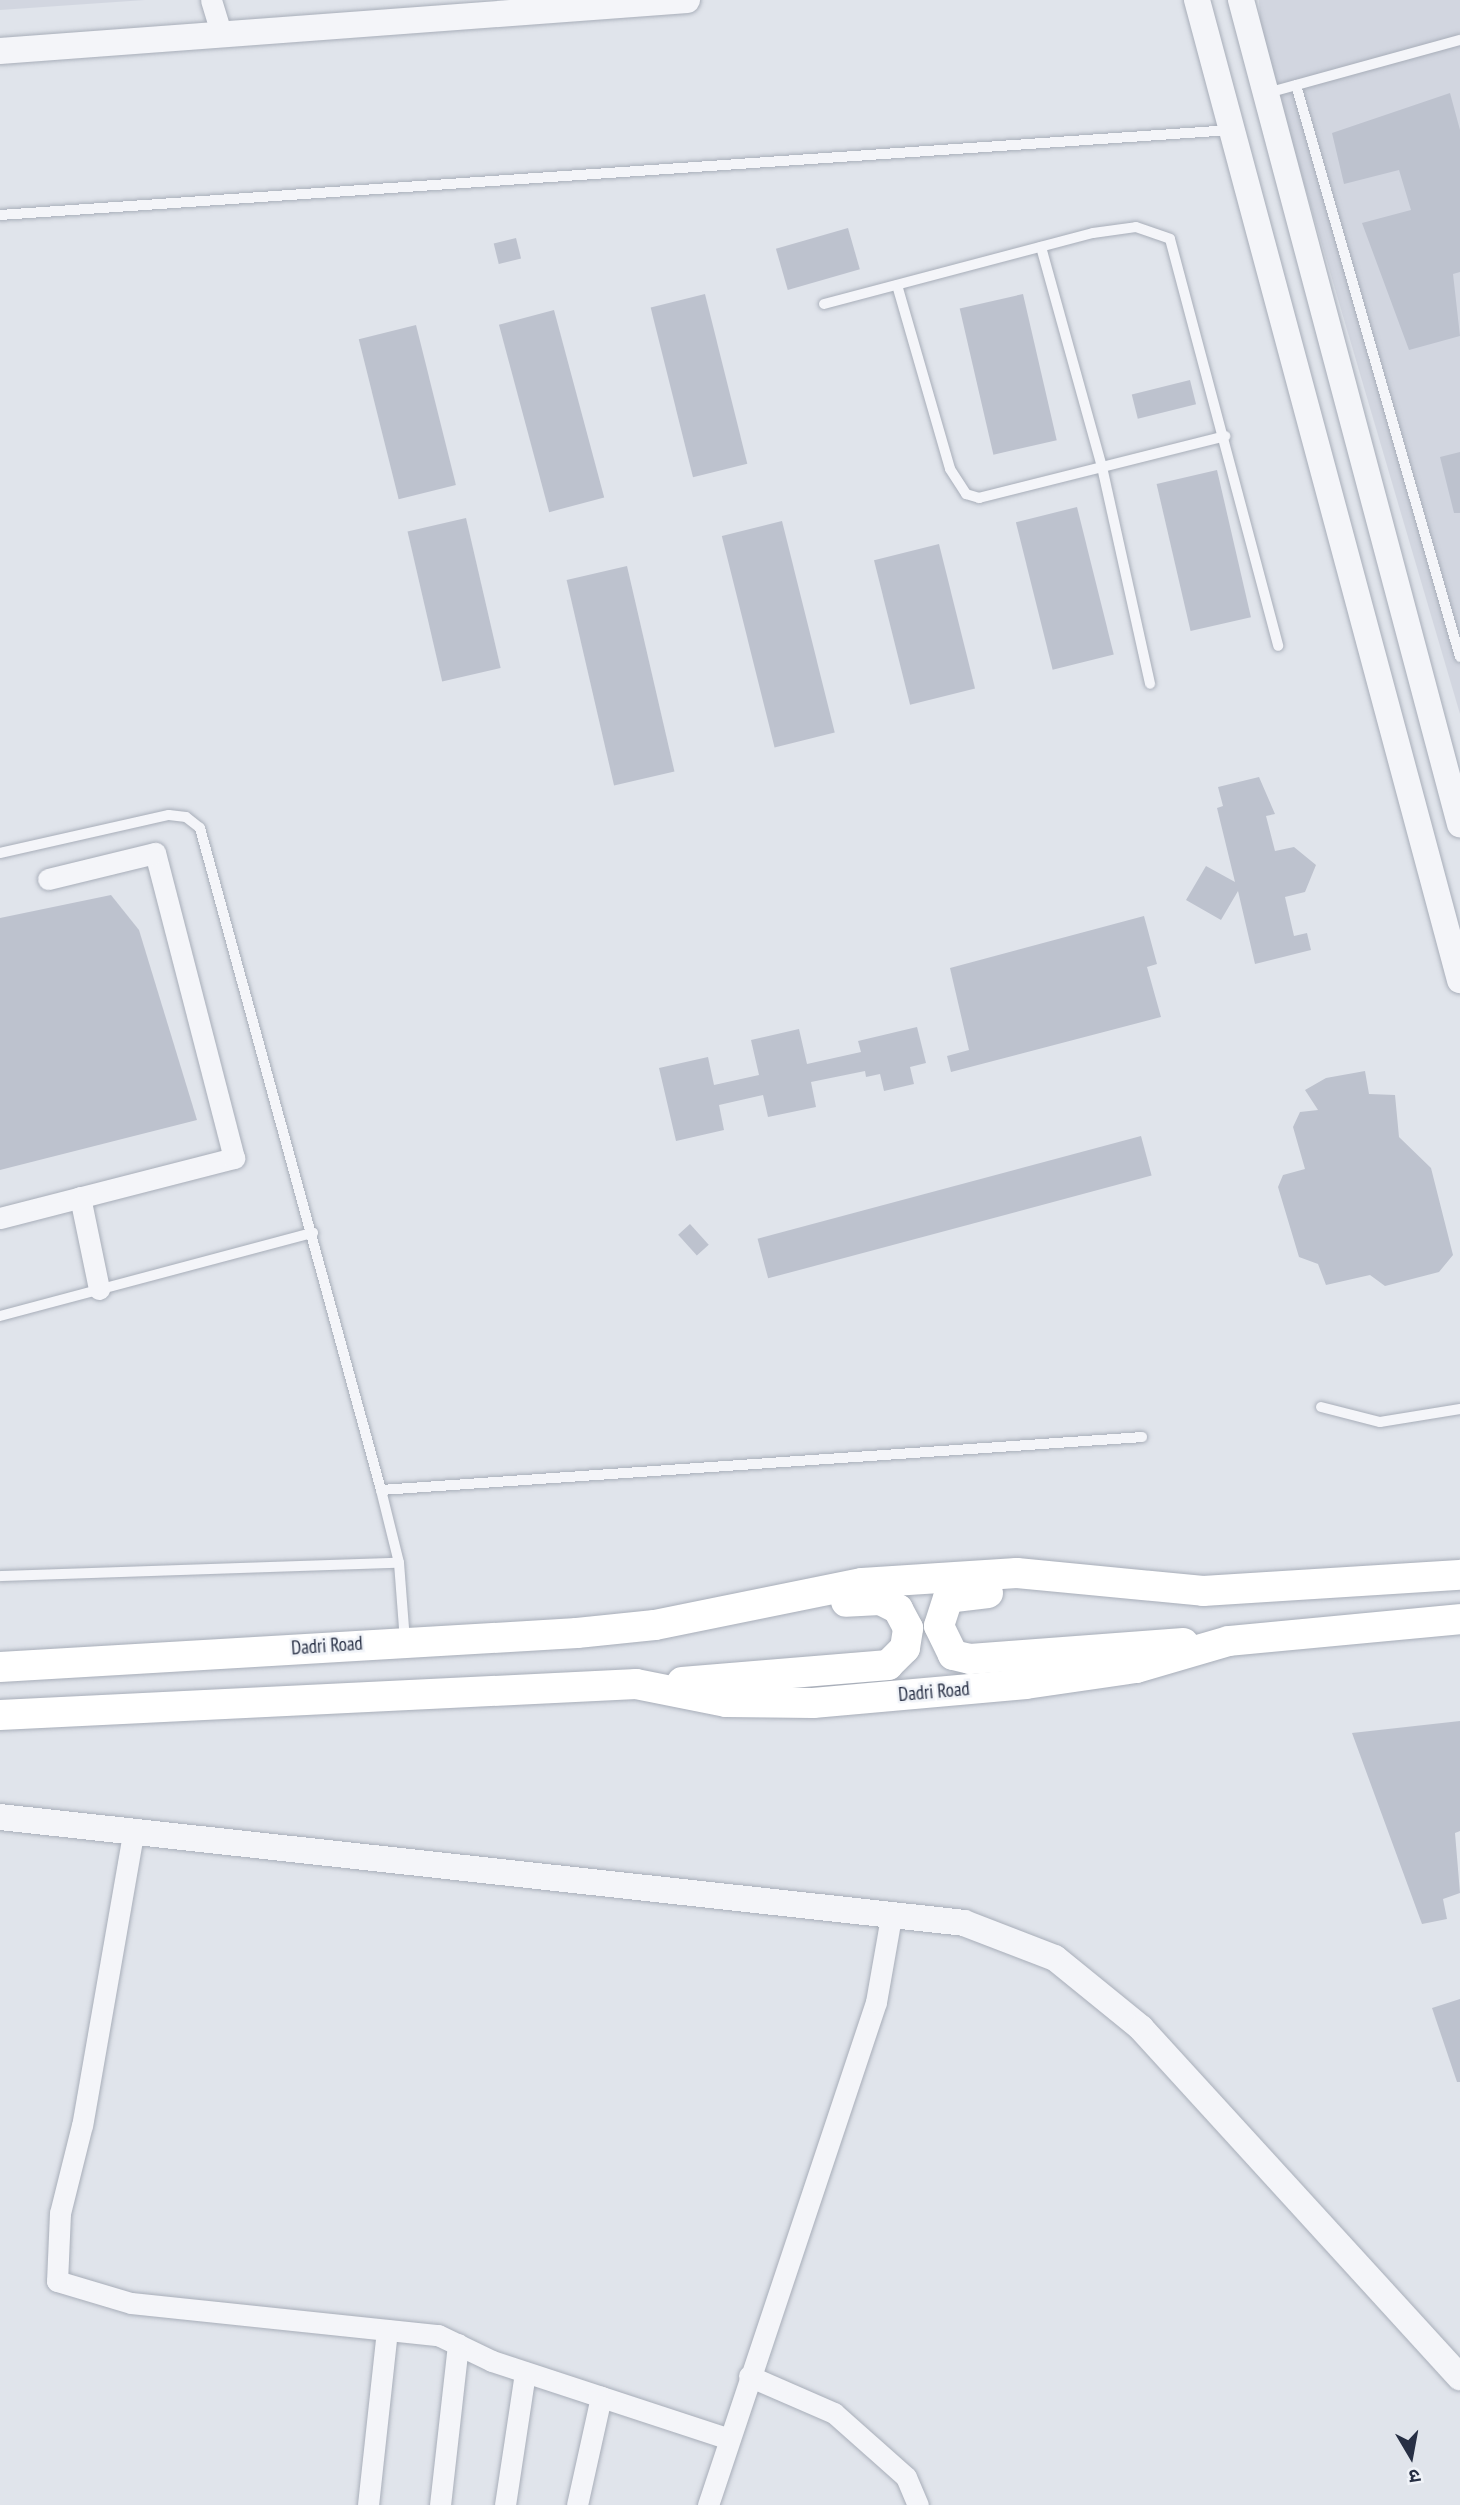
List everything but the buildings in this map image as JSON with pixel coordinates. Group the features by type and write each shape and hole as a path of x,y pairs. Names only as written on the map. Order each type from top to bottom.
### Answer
{"main road":[{"name":"Dadri Road","path":"655,1625 862,1583 1017,1573 1203,1591"},
{"name":"Dadri Road","path":"1460,1575 1096,1597 963,1591 948,1598 939,1626 953,1655 970,1660 1229,1641 1460,1619"},
{"name":"Dadri Road","path":"0,1667 655,1625 880,1600 898,1609 908,1628 905,1648 888,1665 870,1671 0,1715"},
{"name":"Dadri Road","path":"636,1684 726,1702 813,1703 1026,1684 1136,1668 1229,1641"}],"street":[{"path":"211,0 222,35"},
{"path":"0,51 222,35 499,8 687,0"},
{"path":"1197,0 1460,980"},
{"path":"1241,0 1460,824"},
{"path":"0,1218 234,1158 155,853 48,880"},
{"path":"80,1197 99,1289"},
{"path":"0,1817 133,1834 805,1902 891,1917 964,1923 1055,1958 1141,2028 1460,2377"},
{"path":"133,1834 82,2125 60,2213 57,2281 131,2303 438,2335 525,2372 729,2439"},
{"path":"708,2505 876,2003 891,1917"},
{"path":"368,2505 387,2330"},
{"path":"440,2505 458,2344"},
{"path":"505,2505 525,2372"},
{"path":"750,2376 834,2413 906,2477 918,2505"},
{"path":"578,2505 601,2397"}],"lane":[{"path":"1264,93 1460,40"},
{"path":"1296,85 1460,657"},
{"path":"0,215 1233,130"},
{"path":"824,304 1041,247 1136,227 1170,239 1278,646"},
{"path":"1041,247 1102,467 1150,684"},
{"path":"897,285 950,469 966,494 979,498 1224,436"},
{"path":"0,853 169,814 186,817 200,828 382,1490 398,1563 405,1640"},
{"path":"0,1315 313,1233"},
{"path":"1321,1407 1380,1422 1460,1409"},
{"path":"382,1490 1142,1437"},
{"path":"0,1576 398,1563"}],"shaded area":[{"path":"0,0 145,0 0,10"},
{"path":"1259,0 1460,0 1460,714 1261,37"}]}
